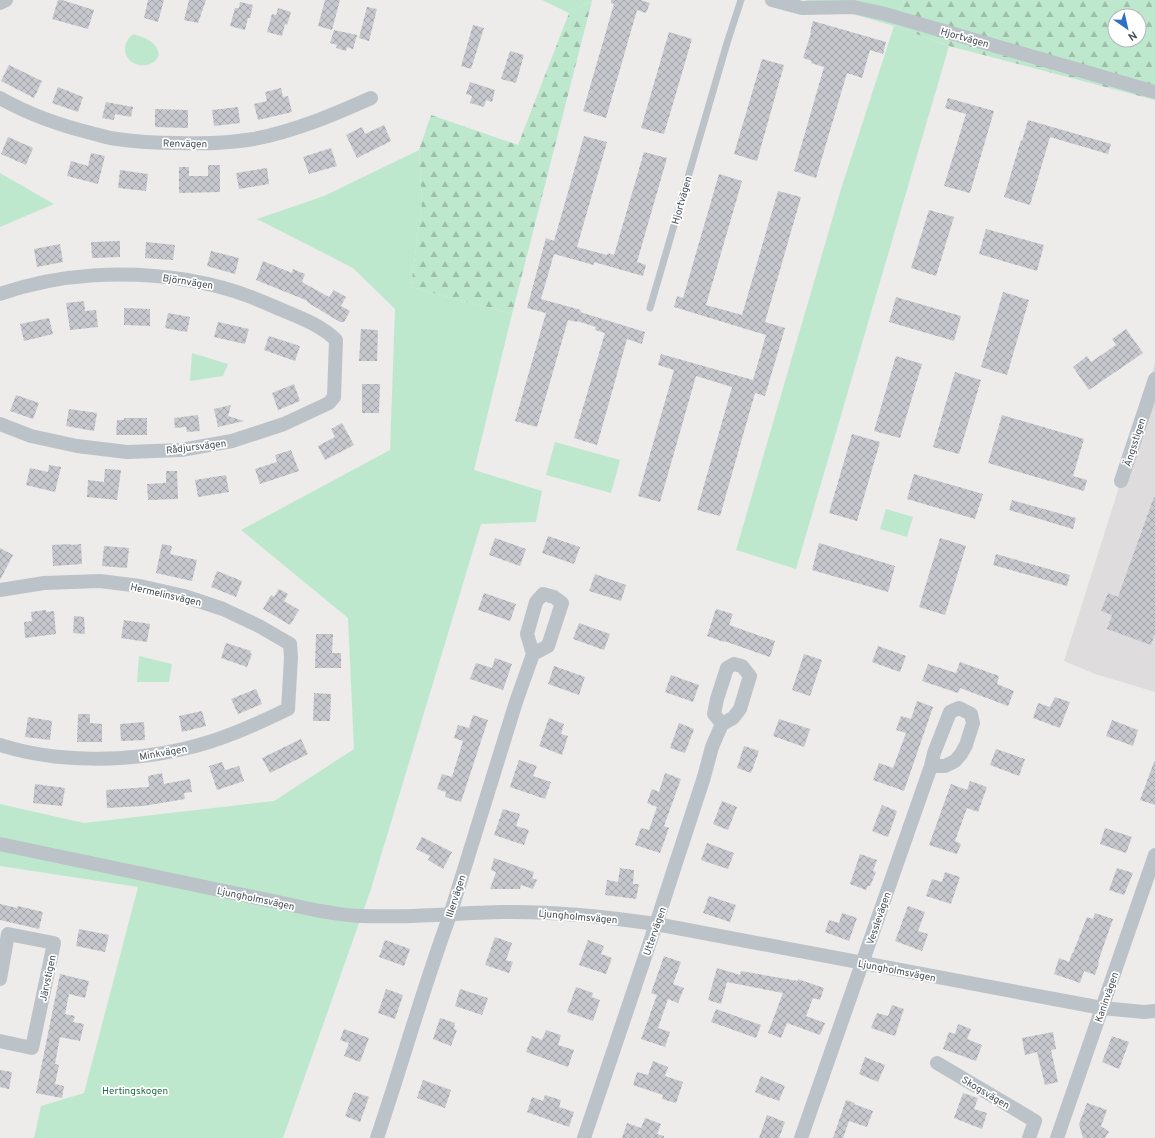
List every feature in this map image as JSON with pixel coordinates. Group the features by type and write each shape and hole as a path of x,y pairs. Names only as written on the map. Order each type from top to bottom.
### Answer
{"street":[{"path":"0,3 6,0"},
{"name":"Hjortvägen","path":"772,0 802,8 854,7 885,14 1155,92"},
{"name":"Renvägen","path":"0,98 46,120 116,139 159,143 208,144 254,139 288,130 314,122 371,98"},
{"name":"Björnvägen","path":"0,294 56,280 92,275 141,274 212,284 245,294 288,312 318,326 330,334 336,340 336,370"},
{"name":"Rådjursvägen","path":"0,424 31,436 77,446 127,452 181,450 232,441 284,424 329,403 334,397 336,370"},
{"name":"Ängsstigen","path":"1121,481 1155,380"},
{"name":"Hermelinsvägen","path":"0,590 44,583 100,582 140,586 184,596 223,609 259,626 290,644 290,678"},
{"name":"Illervägen","path":"377,1138 438,946 450,915 516,702 533,654"},
{"name":"Minkvägen","path":"0,745 16,750 57,756 89,758 143,756 183,749 217,740 260,723 288,709 290,678"},
{"name":"Uttervägen","path":"584,1138 656,924 704,777 712,747 722,724"},
{"name":"Vesslevägen","path":"801,1138 931,766"},
{"name":"Ljungholmsvägen","path":"0,844 320,911 360,916 403,917 501,912 546,912 592,916 656,924 1102,1008 1144,1012 1155,1011"},
{"name":"Kaninvägen","path":"1060,1137 1102,1008 1155,855"},
{"name":"Järvstigen","path":"0,979 8,934 54,943 32,1048 0,1041"},
{"name":"Skogsvägen","path":"937,1063 1035,1121 1029,1138"}],"lane":[{"name":"Hjortvägen","path":"650,308 727,43 741,0"}],"shaded area":[{"path":"1155,363 1155,692 1095,674 1064,661 1121,481"}],"green space":[{"path":"542,0 592,0 592,1 569,13"},
{"path":"804,0 904,0 894,26"},
{"path":"904,0 1155,0 1155,100 949,46 894,26"},
{"path":"592,1 512,314 411,287 422,202 419,150 431,115 518,145 569,13"},
{"path":"894,26 949,46 796,569 736,550 841,189"},
{"path":"134,34 150,41 156,46 159,55 155,61 143,65 131,61 127,57 125,51 126,43"},
{"name":"Hertingskogen","path":"419,150 422,202 411,287 512,314 474,470 542,491 536,522 481,524 370,892 283,1138 34,1138 41,1106 84,1093 138,887 0,866 0,804 84,823 274,801 354,749 348,618 241,530 390,450 395,309 353,268 257,219 324,196"},
{"path":"0,173 54,204 0,227"},
{"path":"192,353 228,364 223,376 190,381"},
{"path":"555,442 620,460 611,493 546,475"},
{"path":"886,509 913,517 907,537 880,529"},
{"path":"139,656 172,664 169,682 137,682"}],"building":[{"path":"58,0 94,10 88,29 52,19"},
{"path":"148,0 164,0 158,22 144,18"},
{"path":"189,0 206,0 198,23 184,20"},
{"path":"325,0 340,0 332,30 318,26"},
{"path":"611,0 641,0 650,3 646,13 637,10 606,118 583,111 614,4 611,3"},
{"path":"240,2 253,5 245,30 230,26 235,8 239,8"},
{"path":"367,7 377,9 369,41 359,38"},
{"path":"278,8 291,12 287,25 285,24 282,36 267,32 272,14 276,15"},
{"path":"813,21 886,42 883,54 870,50 862,78 847,73 816,178 794,171 824,67 811,63 812,61 803,58 811,33"},
{"path":"473,25 484,28 471,69 461,66"},
{"path":"334,30 357,35 353,49 347,47 346,51 336,48 337,45 330,43"},
{"path":"669,32 692,39 664,134 641,128"},
{"path":"510,51 524,55 516,83 501,79"},
{"path":"762,59 784,65 757,161 734,154"},
{"path":"9,65 42,81 34,98 1,81"},
{"path":"470,82 495,90 492,102 486,100 484,107 470,103 472,96 466,94"},
{"path":"58,87 83,97 78,112 52,103"},
{"path":"281,88 283,97 288,96 292,112 258,120 254,104 267,101 265,92"},
{"path":"948,98 994,111 970,193 944,186 966,114 945,108"},
{"path":"106,102 133,107 131,117 115,114 114,120 102,118"},
{"path":"238,107 240,123 214,126 212,110"},
{"path":"155,109 188,110 188,128 155,127"},
{"path":"1028,120 1111,144 1108,154 1050,137 1030,205 1004,197"},
{"path":"384,125 391,141 357,158 346,135 362,127 365,134"},
{"path":"584,136 607,142 577,247 607,255 608,253 614,255 644,152 667,158 637,262 646,265 643,276 594,262 594,265 554,254 541,299 581,310 580,312 645,332 642,344 627,339 597,445 574,438 605,333 595,330 596,327 577,321 568,320 537,427 515,421 546,313 527,308 546,238 554,241"},
{"path":"8,137 33,148 26,165 1,154"},
{"path":"331,148 337,166 309,174 303,157"},
{"path":"91,153 105,156 98,184 67,176 71,161 88,166"},
{"path":"208,165 220,165 220,192 179,193 179,167 189,167 189,176 208,176"},
{"path":"267,168 269,184 239,189 236,173"},
{"path":"120,170 148,174 146,191 118,188"},
{"path":"719,174 742,181 706,305 742,315 778,191 801,197 765,322 785,328 765,396 755,393 720,516 697,510 732,387 696,376 660,502 638,496 674,370 658,365 661,354 753,380 766,335 674,307 677,296 683,298"},
{"path":"929,210 954,217 936,276 911,268"},
{"path":"986,229 1044,245 1037,271 979,254"},
{"path":"120,241 120,257 92,258 91,242"},
{"path":"146,242 175,245 173,260 145,258"},
{"path":"60,244 63,262 37,267 34,249"},
{"path":"211,251 239,258 235,274 207,266"},
{"path":"263,261 292,273 293,269 305,274 302,282 329,297 334,290 346,297 341,306 350,311 344,322 340,322 307,302 308,301 256,280"},
{"path":"1003,292 1029,300 1007,375 981,367"},
{"path":"896,297 961,316 954,341 889,322"},
{"path":"84,301 85,311 96,310 98,327 70,330 66,303"},
{"path":"124,308 150,309 150,326 124,325"},
{"path":"168,313 190,317 187,332 165,328"},
{"path":"49,318 53,334 24,341 20,324"},
{"path":"218,322 249,329 245,344 214,337"},
{"path":"361,329 378,330 377,361 359,361"},
{"path":"1126,329 1143,353 1089,390 1073,367 1087,356 1091,362 1116,345 1112,339"},
{"path":"269,336 300,346 295,361 264,350"},
{"path":"896,356 922,364 900,438 874,431"},
{"path":"955,372 981,380 959,454 933,447"},
{"path":"294,384 300,401 278,410 272,393"},
{"path":"362,384 380,384 379,413 362,413"},
{"path":"16,395 39,403 33,419 10,411"},
{"path":"231,405 228,416 244,421 218,427 214,409"},
{"path":"69,409 97,413 94,431 66,426"},
{"path":"198,415 200,431 187,432 186,427 175,428 174,418"},
{"path":"1002,415 1084,439 1073,476 1087,480 1084,491 988,463"},
{"path":"124,418 147,418 147,435 116,435 117,420 124,420"},
{"path":"342,423 354,445 325,460 318,446 335,437 331,429"},
{"path":"852,434 880,442 857,521 829,513"},
{"path":"291,450 299,471 260,484 255,469 277,462 275,455"},
{"path":"49,465 61,467 55,492 26,485 30,468 48,472"},
{"path":"105,469 121,470 117,500 87,497 88,480 104,482"},
{"path":"166,471 177,471 178,499 148,500 147,484 166,483"},
{"path":"914,474 983,494 975,519 907,499"},
{"path":"226,475 229,492 198,497 195,480"},
{"path":"1154,497 1155,633 1151,645 1107,629 1112,615 1101,611 1108,593 1118,597"},
{"path":"1012,500 1076,518 1073,529 1009,510"},
{"path":"548,536 580,547 574,564 542,553"},
{"path":"495,538 526,549 520,566 489,555"},
{"path":"940,538 966,546 945,615 919,607"},
{"path":"819,543 895,566 888,592 812,570"},
{"path":"81,544 82,564 53,566 52,545"},
{"path":"162,544 172,546 170,554 197,560 192,581 156,573"},
{"path":"104,546 129,548 127,568 102,566"},
{"path":"0,548 13,555 0,580"},
{"path":"996,554 1070,575 1067,586 993,565"},
{"path":"217,571 242,581 236,597 211,587"},
{"path":"595,574 626,585 621,601 589,591"},
{"path":"279,589 288,594 284,601 299,610 290,625 263,609 271,595 274,597"},
{"path":"484,593 516,604 510,621 478,610"},
{"path":"716,609 733,614 729,625 775,641 770,657 707,636"},
{"path":"46,610 46,612 54,611 56,634 25,638 24,622 32,621 31,612"},
{"path":"74,616 84,617 85,634 73,633"},
{"path":"124,620 150,624 147,642 121,638"},
{"path":"579,623 610,634 604,650 573,639"},
{"path":"316,634 333,634 332,653 341,653 341,668 315,668"},
{"path":"226,643 251,651 250,653 252,654 247,667 221,658"},
{"path":"878,646 906,656 900,672 872,662"},
{"path":"804,654 822,660 810,696 792,690"},
{"path":"495,658 512,664 503,690 470,679 476,663 492,668"},
{"path":"960,662 999,676 997,684 1014,691 1008,706 960,688 958,693 922,681 928,664 956,673"},
{"path":"554,666 585,677 579,695 548,684"},
{"path":"671,675 699,685 693,702 665,692"},
{"path":"256,689 262,704 238,714 231,699"},
{"path":"314,693 331,694 330,721 313,721"},
{"path":"1055,697 1070,702 1060,728 1033,718 1038,703 1050,707"},
{"path":"917,701 933,707 904,791 873,780 879,763 893,768 906,733 896,730 901,716 911,719"},
{"path":"202,711 206,726 182,732 179,716"},
{"path":"78,714 90,714 90,723 102,724 102,742 77,742"},
{"path":"473,715 488,720 461,802 445,797 446,792 437,789 442,774 452,777 463,741 454,738 458,725 469,728"},
{"path":"28,717 52,721 50,740 25,737"},
{"path":"549,718 564,724 561,734 568,736 562,755 539,746"},
{"path":"779,719 810,729 804,747 773,736"},
{"path":"1112,720 1138,730 1133,746 1106,736"},
{"path":"144,722 145,740 121,741 120,724"},
{"path":"679,723 694,729 685,753 670,748"},
{"path":"301,739 308,754 270,773 262,758"},
{"path":"744,746 759,751 751,773 737,768"},
{"path":"996,749 1025,759 1019,776 990,765"},
{"path":"519,760 537,766 533,776 551,782 545,799 510,787"},
{"path":"222,762 225,770 239,766 244,781 217,790 209,766"},
{"path":"1155,762 1155,805 1140,800"},
{"path":"162,773 164,784 190,779 192,792 184,793 185,799 143,806 107,808 106,790 149,787 148,776"},
{"path":"665,773 681,779 664,826 669,828 660,853 635,845 641,828 649,830 657,807 647,803 652,789 659,792"},
{"path":"970,781 987,787 978,812 967,808 955,841 961,844 957,854 929,845 951,784 967,790"},
{"path":"35,784 65,788 62,806 33,803"},
{"path":"722,801 737,807 728,830 713,824"},
{"path":"882,805 897,811 888,837 872,831"},
{"path":"503,809 520,814 516,826 529,830 524,845 494,835"},
{"path":"1105,828 1132,837 1126,853 1100,844"},
{"path":"422,837 452,852 443,869 428,860 430,856 416,849"},
{"path":"707,843 734,853 728,869 701,860"},
{"path":"860,854 877,860 873,871 876,872 870,886 868,886 866,890 850,884"},
{"path":"494,858 534,872 532,878 537,880 533,889 521,885 520,889 490,889 496,872 491,870"},
{"path":"620,868 634,870 633,884 639,884 636,899 605,895 607,880 618,882"},
{"path":"1117,868 1133,873 1124,895 1109,890"},
{"path":"945,872 960,877 951,904 926,896 932,879 942,882"},
{"path":"709,896 736,905 730,922 703,913"},
{"path":"0,904 17,908 18,906 43,912 39,929 0,920"},
{"path":"908,906 925,912 918,931 928,934 922,951 895,941"},
{"path":"842,913 857,918 849,941 825,932 829,920 839,923"},
{"path":"1095,913 1113,919 1095,975 1084,971 1080,983 1054,974 1059,958 1069,962 1087,917 1093,919"},
{"path":"79,929 109,935 105,952 76,946"},
{"path":"495,937 512,943 506,960 513,962 509,973 485,965"},
{"path":"385,940 410,949 404,966 379,957"},
{"path":"588,940 604,946 601,954 612,958 606,974 579,965"},
{"path":"664,956 681,962 673,984 684,988 678,1003 668,999 658,1028 670,1032 665,1047 641,1039 657,995 651,993"},
{"path":"717,968 740,975 741,971 798,981 798,979 824,988 820,1000 813,998 806,1016 825,1023 820,1035 787,1023 781,1038 768,1033 783,993 727,982 721,1004 708,1000"},
{"path":"60,974 89,981 85,998 69,994 65,1014 75,1016 73,1022 84,1024 80,1041 60,1037 55,1064 59,1065 55,1084 64,1086 62,1098 36,1093"},
{"path":"576,987 593,993 592,997 600,1000 593,1021 567,1012"},
{"path":"386,989 403,995 395,1019 378,1013"},
{"path":"460,989 488,998 482,1015 455,1006"},
{"path":"892,1005 904,1009 895,1036 871,1028 877,1013 888,1016"},
{"path":"716,1009 761,1025 756,1038 711,1022"},
{"path":"440,1018 455,1023 454,1029 457,1030 451,1046 433,1039"},
{"path":"958,1024 971,1029 967,1039 982,1045 976,1061 943,1049 949,1032 955,1034"},
{"path":"344,1029 369,1038 360,1062 344,1056 349,1043 340,1040"},
{"path":"546,1030 561,1035 558,1045 574,1050 568,1067 526,1052 532,1036 542,1040"},
{"path":"1053,1032 1056,1049 1051,1050 1058,1082 1045,1085 1037,1052 1025,1055 1022,1038"},
{"path":"1112,1036 1129,1042 1119,1069 1102,1062"},
{"path":"865,1057 885,1065 878,1082 859,1074"},
{"path":"653,1061 668,1067 665,1076 683,1082 676,1103 662,1099 663,1095 633,1085 637,1072 648,1075"},
{"path":"0,1070 12,1072 9,1089 0,1087"},
{"path":"761,1076 785,1086 779,1101 755,1092"},
{"path":"423,1080 451,1090 445,1108 417,1098"},
{"path":"354,1092 369,1097 360,1122 345,1116"},
{"path":"963,1093 978,1098 974,1109 987,1113 982,1129 954,1118"},
{"path":"545,1095 561,1100 559,1107 574,1112 569,1127 527,1112 532,1097 543,1101"},
{"path":"846,1100 873,1111 867,1127 849,1121 843,1138 833,1138"},
{"path":"1087,1103 1107,1110 1101,1126 1109,1132 1105,1138 1083,1138 1079,1124"},
{"path":"767,1115 785,1122 779,1138 759,1138"},
{"path":"645,1118 661,1124 657,1134 664,1136 664,1138 622,1138 627,1123 641,1128"}]}
